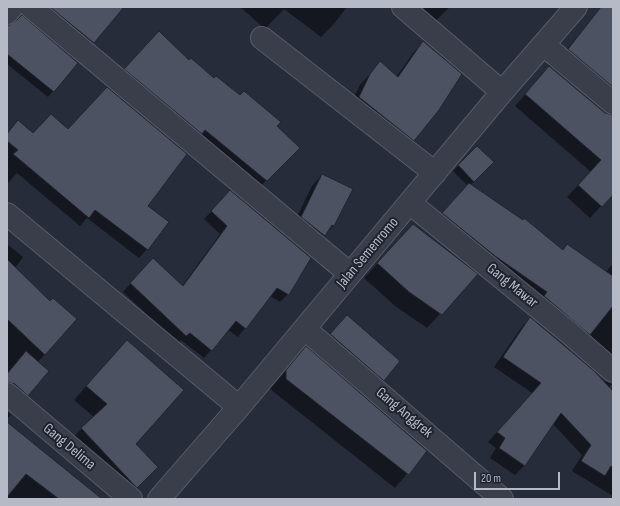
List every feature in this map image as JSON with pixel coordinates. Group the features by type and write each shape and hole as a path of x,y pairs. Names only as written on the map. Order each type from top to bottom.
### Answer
{"street":[{"path":"7,13 12,7"},
{"path":"31,7 350,274"},
{"path":"402,7 502,92"},
{"name":"Jalan Semenromo","path":"159,499 239,407 502,92 576,7"},
{"path":"262,38 435,173"},
{"path":"544,45 613,103"},
{"name":"Gang Mawar","path":"410,203 567,331 613,371"},
{"path":"7,214 239,407"},
{"name":"Gang Anggrek","path":"305,329 502,499"},
{"name":"Gang Delima","path":"7,394 131,499"}],"building":[{"path":"50,7 124,7 94,43"},
{"path":"601,7 613,7 613,87 568,49"},
{"path":"22,15 78,63 54,92 7,54 7,26 16,21"},
{"path":"159,31 189,60 191,58 214,78 216,76 240,95 244,91 281,122 277,126 300,148 267,181 205,130 202,134 124,69"},
{"path":"423,41 462,74 439,110 414,141 359,97 370,74 380,61 398,77"},
{"path":"549,66 605,113 613,115 613,195 602,207 578,185 601,160 525,94"},
{"path":"107,87 187,154 148,206 169,222 148,250 95,210 89,218 13,154 18,150 7,141 7,134 18,120 33,133 51,114 68,129"},
{"path":"477,146 494,162 474,182 458,165"},
{"path":"322,174 353,189 334,226 332,225 325,236 301,217"},
{"path":"469,183 523,220 524,218 563,250 567,244 613,276 613,306 590,335 544,296 547,292 495,256 442,213"},
{"path":"230,190 311,258 289,295 277,288 246,329 236,321 212,351 190,333 186,336 130,283 153,258 183,286 227,226 211,211"},
{"path":"413,224 478,274 442,315 409,292 377,263"},
{"path":"7,259 50,301 53,298 77,319 45,355 7,319"},
{"path":"347,315 400,361 384,381 330,334"},
{"path":"530,317 593,370 613,391 613,468 611,466 605,476 581,461 591,445 561,413 525,466 499,448 505,438 497,432 541,383 503,357"},
{"path":"127,340 184,390 136,444 158,467 137,488 81,428 107,404 86,386"},
{"path":"306,346 427,451 409,475 286,379 286,370"},
{"path":"26,351 49,371 28,396 15,384 7,382 7,374"},
{"path":"7,422 102,499 59,499 26,474 7,497"}]}
